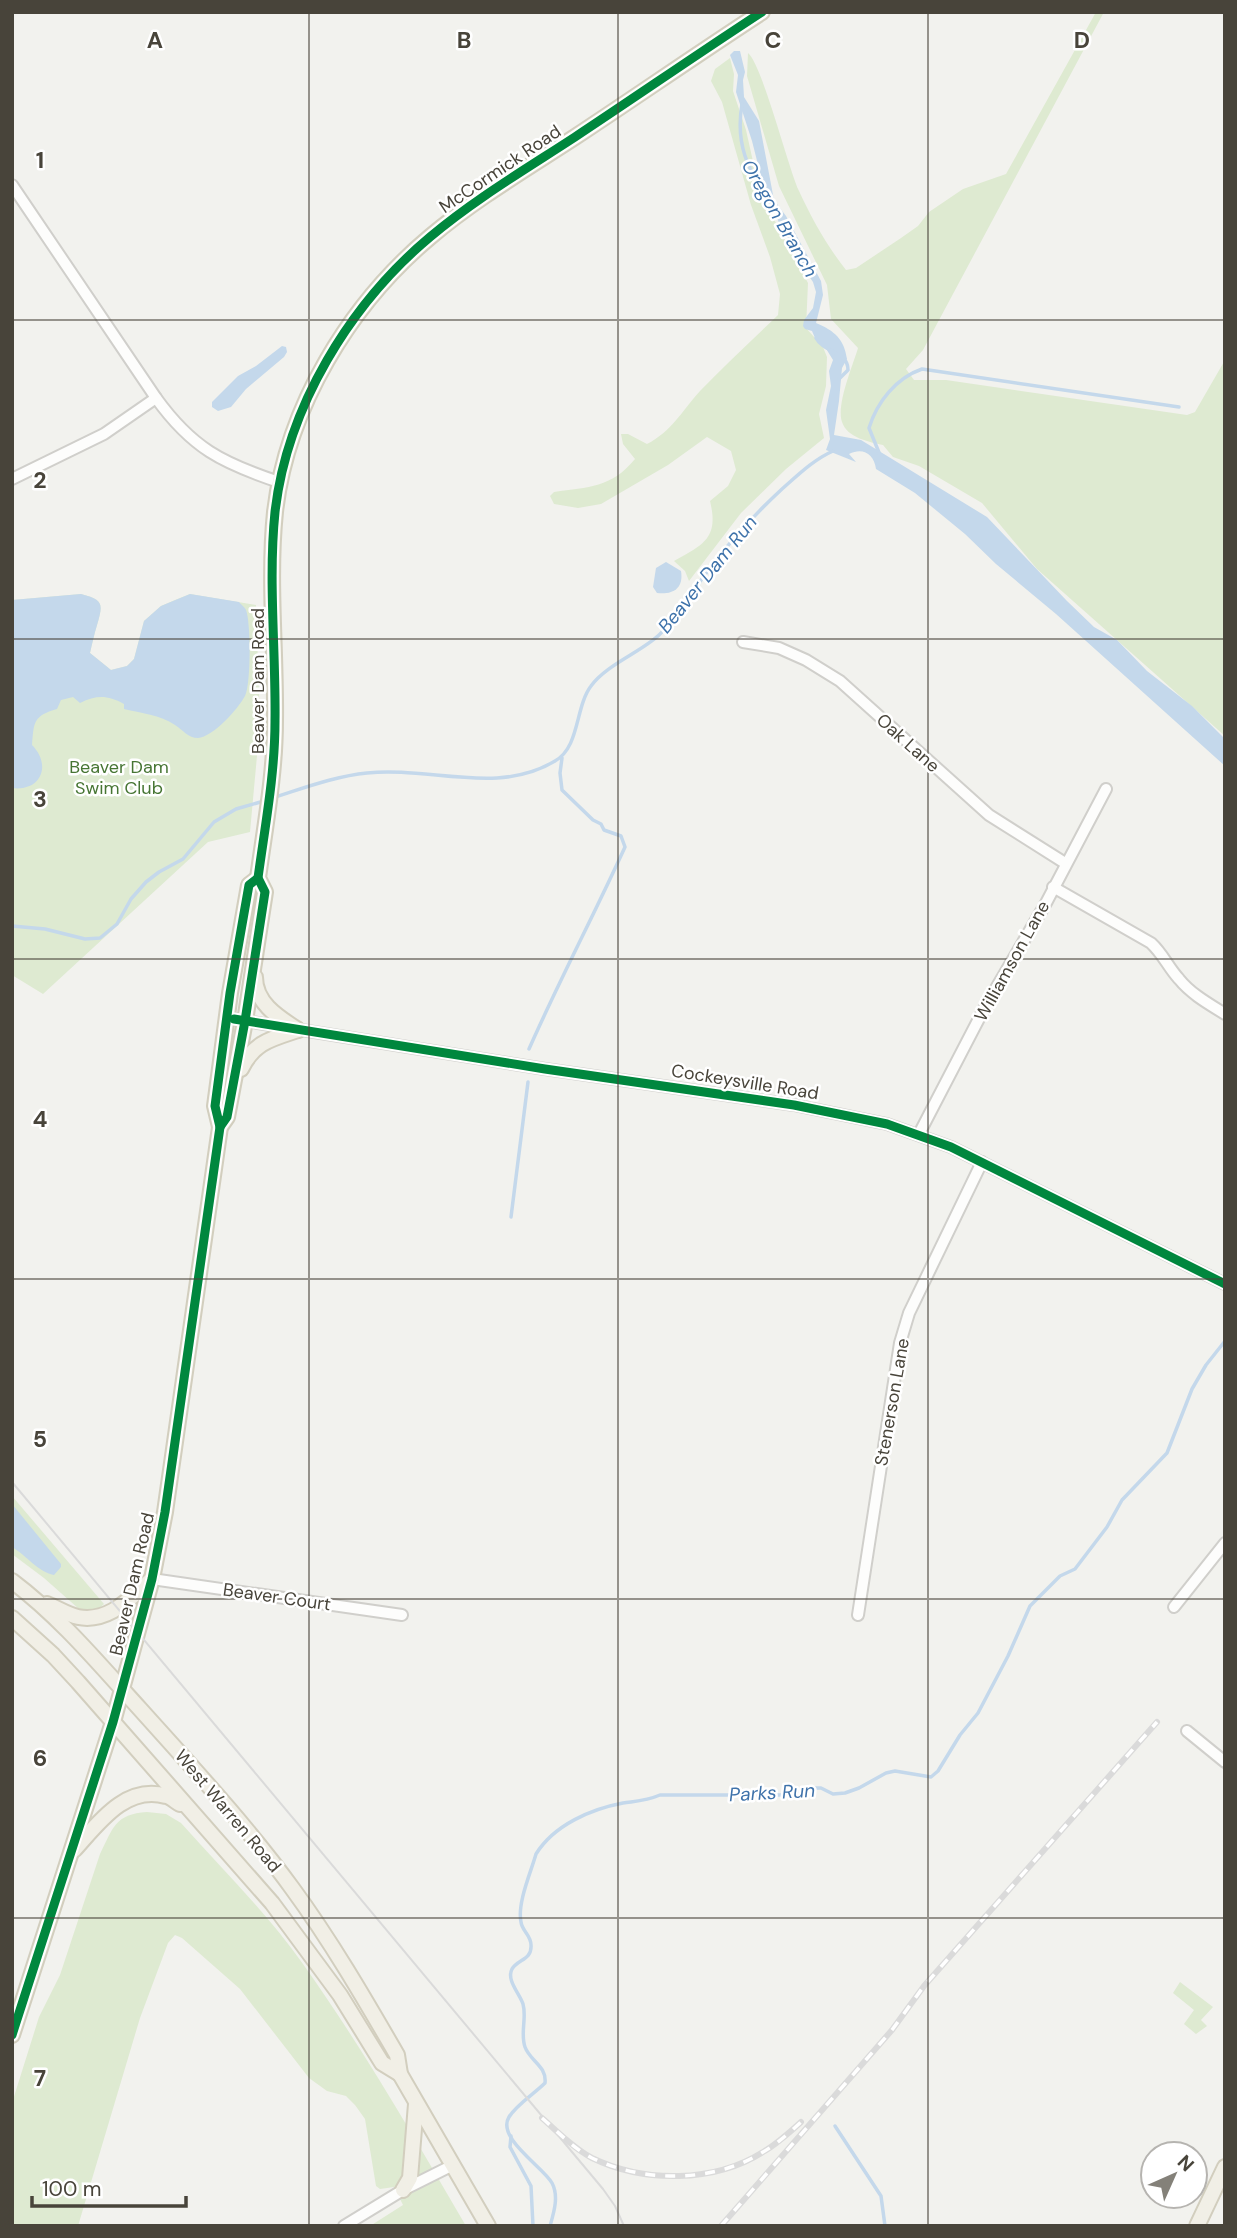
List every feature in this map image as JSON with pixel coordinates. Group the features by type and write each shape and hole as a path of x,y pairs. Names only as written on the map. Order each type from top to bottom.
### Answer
{"main road":[{"name":"McCormick Road","path":"279,482 301,415 328,360 365,304 411,254 449,222 762,12"},
{"name":"Beaver Dam Road","path":"220,1126 227,1116 265,892 258,878 272,777 275,721 273,545 279,482"},
{"name":"Beaver Dam Road","path":"12,2035 113,1722 152,1579 170,1484 220,1126 215,1106 227,1018 249,885 258,878"},
{"path":"255,957 255,987 260,996 271,1011 298,1030"},
{"path":"232,1086 247,1056 254,1049 266,1041 298,1030"},
{"path":"38,1601 75,1617 89,1619 105,1616 152,1579"},
{"name":"West Warren Road","path":"12,1581 38,1601 71,1633 245,1829 292,1888 333,1948 397,2054 400,2074 488,2226"},
{"name":"West Warren Road","path":"12,1618 53,1655 295,1931 341,1995 382,2063 400,2074"},
{"path":"70,1854 110,1811 122,1802 149,1795 166,1796 193,1812"},
{"path":"403,2190 411,2178 416,2102"},
{"path":"1197,2226 1225,2167"}],"street":[{"path":"12,185 177,425 202,448 230,464 279,482"},
{"path":"12,479 104,434 156,398"},
{"name":"Oak Lane","path":"743,642 779,648 806,660 840,681 989,815 1023,839 1065,863"},
{"name":"Williamson Lane","path":"919,1134 985,1007 1106,789"},
{"path":"1053,887 1151,943 1160,951 1186,988 1225,1014"},
{"name":"Cockeysville Road","path":"227,1018 850,1115 919,1134 1225,1284"},
{"name":"Stenerson Lane","path":"858,1615 900,1343 909,1313 982,1163"},
{"path":"1174,1607 1225,1543"},
{"name":"Beaver Court","path":"152,1579 402,1615"},
{"path":"1187,1731 1225,1762"},
{"path":"344,2226 403,2190 453,2165"}],"green space":[{"path":"1096,12 1104,12 923,350 906,369 914,380 946,380 1187,415 1195,412 1225,360 1225,736 1037,569 982,503 919,466 893,457 883,445 860,438 845,427 841,406 858,348 831,319 827,285 779,186 747,76 748,53 760,76 799,191 820,232 846,270 856,268 901,238 918,226 929,212 963,189 1006,174"},
{"path":"730,58 734,74 733,91 746,130 760,193 808,283 806,328 823,347 827,357 826,386 819,414 824,438 786,469 741,513 689,581 685,571 674,561 694,550 707,538 712,524 710,501 728,486 736,470 731,451 707,437 668,465 601,504 578,508 554,504 550,496 554,492 608,481 626,469 635,459 623,444 621,434 628,434 647,444 663,433 700,391 778,315 780,294 770,257 751,205 722,102 711,81 715,69"},
{"name":"Beaver Dam Swim Club","path":"81,594 94,598 100,604 90,653 111,670 127,666 134,659 144,621 161,606 190,594 256,605 260,723 250,832 208,842 43,994 12,975 12,600"},
{"path":"12,1496 104,1604 96,1611 79,1609 12,1554"},
{"path":"147,1812 166,1814 181,1823 289,1945 367,2060 466,2226 370,2226 403,2205 394,2187 380,2189 376,2186 365,2119 346,2096 327,2091 309,2078 240,1989 182,1938 175,1935 168,1943 140,2018 78,2226 12,2226 12,2103 39,2017 60,1975 108,1837 121,1819"},
{"path":"1180,1982 1213,2007 1201,2020 1207,2026 1196,2034 1184,2024 1194,2010 1173,1993"}],"water":[{"path":"734,51 740,51 745,72 744,97 759,121 774,200 786,216 821,281 823,295 816,323 838,336 846,352 834,435 861,440 987,517 1094,627 1117,640 1147,671 1192,706 1225,739 1225,766 965,534 915,493 876,469 873,459 867,453 859,451 849,454 856,462 826,450 830,439 826,410 831,386 829,371 833,360 812,331 803,326 813,308 816,292 766,196 736,92 738,75 730,55"},
{"path":"282,346 286,347 287,352 284,357 246,389 231,407 218,411 212,407 212,402 238,376"},
{"path":"666,562 681,571 681,582 672,592 657,593 653,587 656,568"},
{"path":"81,594 94,598 100,604 90,653 111,670 127,666 134,659 144,621 161,606 190,594 239,602 246,610 249,627 249,667 245,696 218,728 198,738 188,735 163,719 124,709 124,704 112,699 97,697 80,703 73,697 61,700 57,709 43,714 34,725 32,745 41,761 40,776 30,786 12,788 12,600"},
{"path":"12,1504 61,1564 54,1575 12,1547"}],"waterway":[{"name":"Oregon Branch","path":"742,104 740,132 745,156 768,201"},
{"name":"Oregon Branch","path":"816,338 824,347 840,355 847,364 848,370 839,379"},
{"path":"880,455 869,428 877,409 896,385 922,369 1179,407"},
{"name":"Beaver Dam Run","path":"275,797 367,773 414,773 462,778 510,777 555,761 569,746 586,695 597,678 659,635 679,613 733,539 800,473 833,451"},
{"path":"529,1049 625,847 621,836 604,830 601,824 593,820 562,790 562,758"},
{"name":"Beaver Dam Run","path":"12,926 45,929 85,939 100,938 117,924 131,899 146,882 183,859 214,822 236,809 264,801"},
{"path":"511,1217 528,1082"},
{"name":"Parks Run","path":"550,2226 555,2199 552,2183 515,2143 507,2125 516,2108 545,2083 541,2068 525,2047 523,2004 511,1978 512,1969 527,1957 531,1950 530,1938 523,1928 520,1914 536,1854 553,1835 586,1814 660,1795 781,1795 813,1788 821,1788 833,1794 859,1788 895,1771 931,1777 978,1713 1030,1606 1060,1576 1075,1569 1107,1527 1122,1500 1167,1453 1192,1389 1225,1341"},
{"path":"835,2126 881,2196 885,2226"},
{"name":"Parks Run","path":"511,2136 510,2147 531,2186 533,2226"}],"tram line":[{"path":"12,1482 603,2189 624,2226"}],"railway":[{"path":"721,2226 892,2030 924,1986 1157,1722"},
{"path":"542,2118 572,2145 592,2158 634,2172 679,2176 723,2170 744,2162 773,2145 801,2122"}],"cycle path":[{"path":"220,1127 227,1117 265,892 258,878 275,741 272,564 275,512 293,434 308,397 327,360 374,293 430,237 483,197 762,12"},
{"path":"12,2035 113,1722 152,1579 165,1512 220,1127 215,1106 230,993 249,885 258,878"},
{"path":"234,1019 545,1069 794,1105 887,1124 951,1147 1225,1284"}]}
